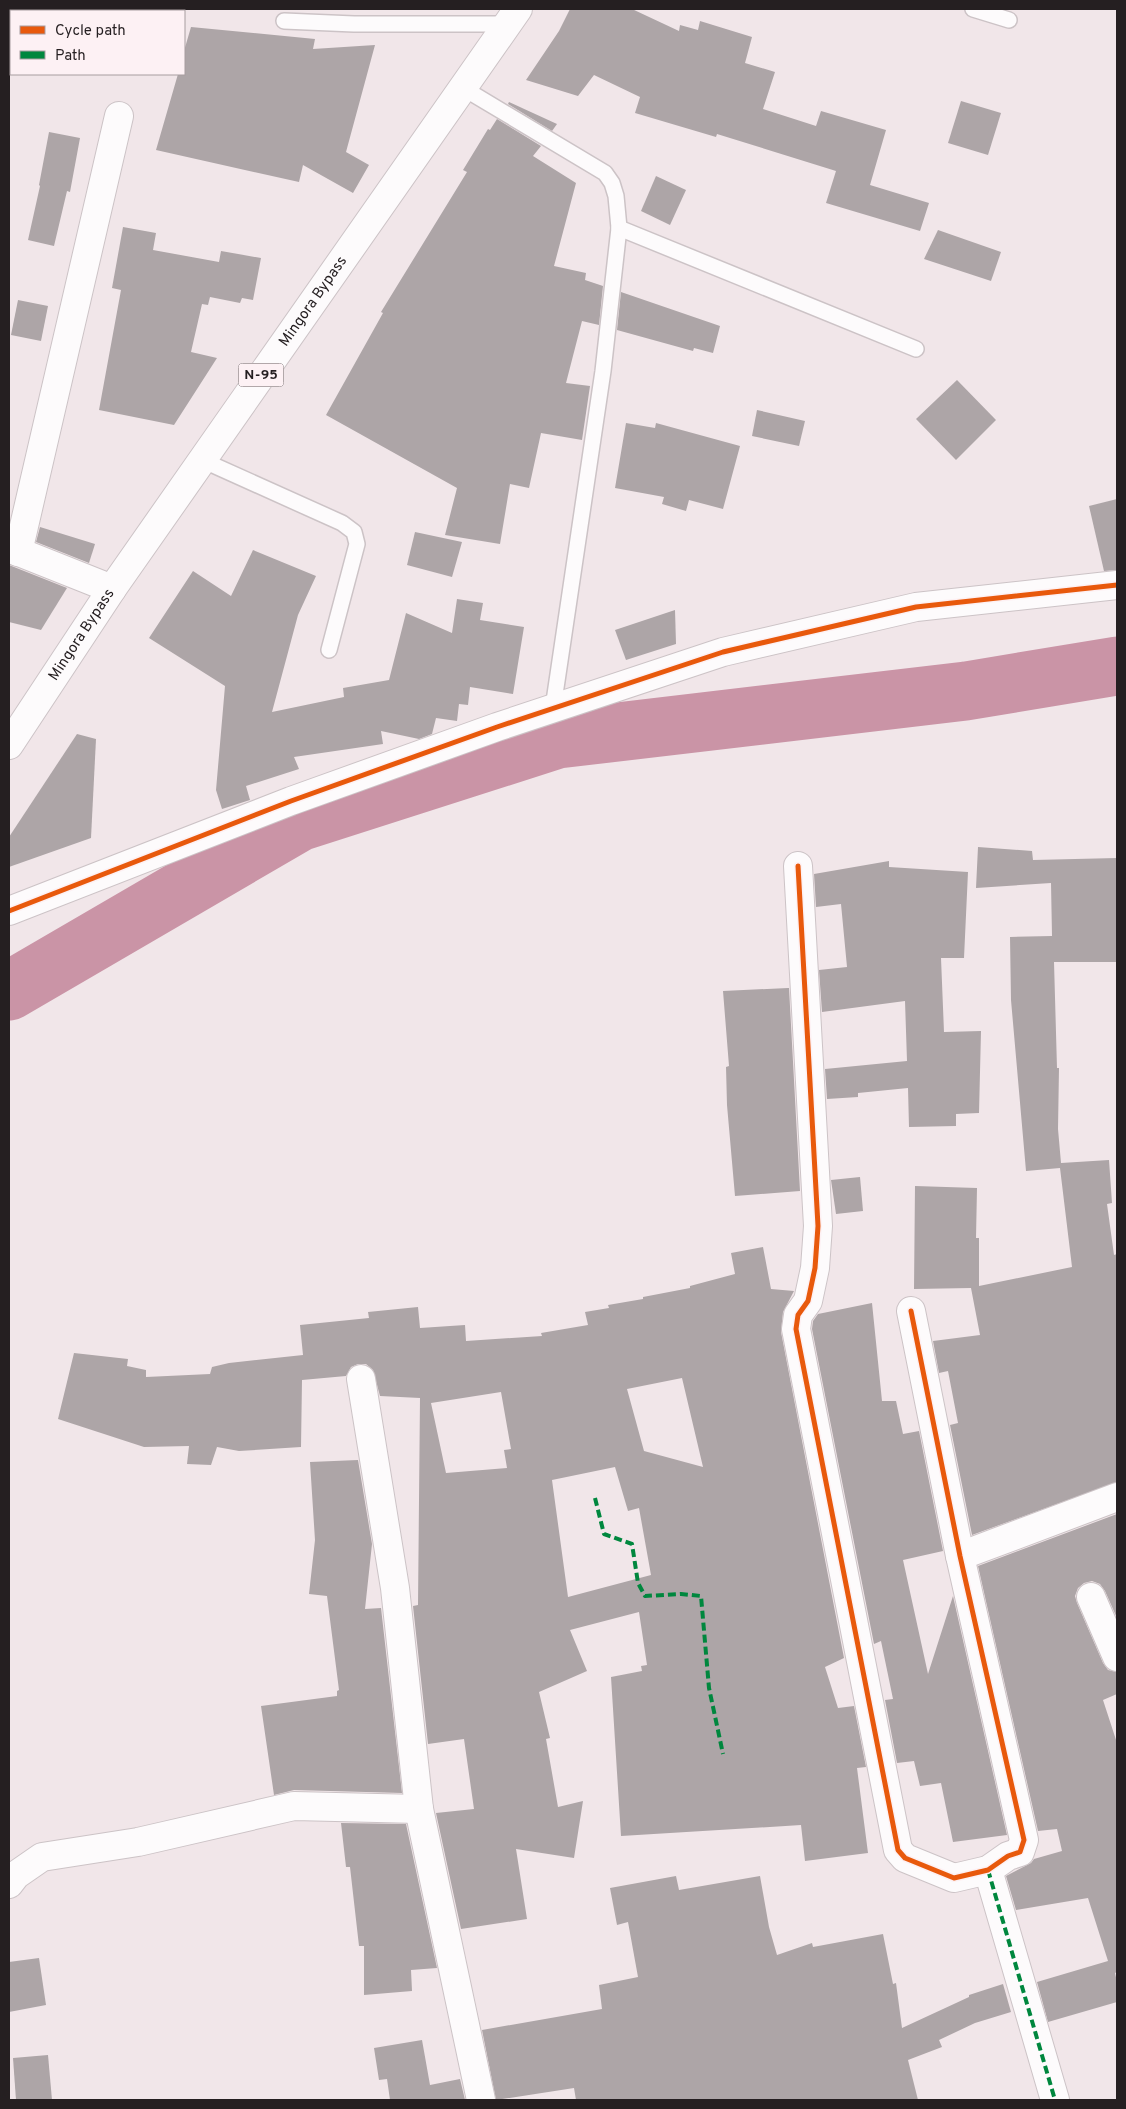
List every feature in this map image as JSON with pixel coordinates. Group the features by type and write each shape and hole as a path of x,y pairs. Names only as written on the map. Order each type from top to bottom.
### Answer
{"main road":[{"name":"Mingora Bypass","path":"9,745 112,589 512,16"},
{"path":"112,589 14,550 119,116"},
{"path":"9,911 291,801 553,708 722,652 916,607 1117,585"},
{"path":"798,866 818,1226 815,1268 808,1300 798,1315 796,1328 898,1850 905,1858 954,1878 988,1870 1008,1856 1020,1852 1024,1840 960,1556 911,1311"},
{"path":"361,1378 394,1588 418,1809 481,2100"},
{"path":"960,1556 1117,1497"},
{"path":"1091,1596 1117,1657"},
{"path":"9,1884 16,1875 42,1857 138,1842 294,1806 418,1809"},
{"path":"988,1870 1055,2100"}],"lane":[{"path":"973,9 1009,20"},
{"path":"284,21 354,24 512,16"},
{"path":"463,88 604,173 612,183 616,196 618,228 603,371 553,708"},
{"path":"618,228 916,349"},
{"path":"202,460 342,523 354,532 358,544 329,650"}],"building":[{"path":"570,9 632,9 679,31 680,25 698,30 700,21 752,37 745,63 775,72 763,109 816,126 821,111 886,130 870,185 929,203 920,231 826,203 836,171 717,134 716,137 635,113 640,97 594,75 578,96 526,80 559,31"},
{"path":"191,27 315,39 313,49 375,45 346,152 369,165 353,193 303,165 299,182 156,150 178,75 185,75 185,48"},
{"path":"961,101 1001,113 988,155 948,143"},
{"path":"509,102 557,124 552,131 508,104"},
{"path":"497,119 541,146 533,156 576,183 554,266 586,273 585,280 603,286 599,325 582,321 566,383 590,386 582,440 541,433 529,488 510,484 500,544 445,535 457,488 326,415 383,313 381,312 467,172 463,170 488,129 490,130"},
{"path":"49,132 80,138 70,192 67,191 54,246 28,240"},
{"path":"656,176 686,190 670,225 641,211"},
{"path":"123,227 156,233 153,250 219,262 221,251 261,258 253,300 242,298 240,303 210,297 208,305 202,304 191,352 217,358 174,425 99,410 121,290 112,288"},
{"path":"938,230 1001,252 991,281 924,259"},
{"path":"621,292 720,326 713,353 694,348 693,351 617,330"},
{"path":"18,300 48,306 41,341 11,335"},
{"path":"957,380 996,420 956,460 916,419"},
{"path":"757,410 805,421 799,446 752,436"},
{"path":"626,423 655,428 656,423 740,446 723,509 689,500 686,511 662,504 664,497 615,488"},
{"path":"1117,499 1117,570 1104,571 1089,506"},
{"path":"40,527 95,544 89,563 36,542"},
{"path":"415,532 462,542 452,577 407,565"},
{"path":"253,550 316,576 298,615 272,712 344,697 343,688 389,680 406,613 452,633 457,599 483,603 480,620 524,627 513,694 470,687 468,705 459,704 457,721 436,718 432,734 419,739 381,731 383,744 294,757 299,769 246,786 250,800 222,809 216,790 225,686 149,638 193,571 231,596"},
{"path":"9,565 67,588 41,630 9,622"},
{"path":"675,610 676,644 626,660 615,630"},
{"path":"77,734 96,739 91,838 9,867 9,837"},
{"path":"978,847 1032,851 1033,860 1117,858 1117,962 1054,962 1057,1068 1059,1068 1058,1129 1061,1163 1109,1160 1112,1203 1107,1204 1114,1255 1117,1254 1117,1482 972,1535 950,1425 958,1423 948,1371 939,1373 933,1341 980,1335 971,1288 914,1289 915,1186 977,1188 976,1238 979,1238 979,1286 1072,1267 1060,1168 1026,1171 1011,1000 1010,937 1052,936 1051,883 976,888"},
{"path":"889,861 889,867 968,872 964,958 941,958 944,1032 981,1031 979,1113 956,1114 956,1126 909,1127 908,1088 858,1093 858,1097 827,1099 825,1069 907,1061 905,1001 822,1012 819,970 847,967 841,904 816,907 814,874"},
{"path":"789,988 800,1191 735,1196 727,1105 726,1067 729,1066 723,991"},
{"path":"860,1177 863,1211 836,1214 831,1180"},
{"path":"763,1247 771,1289 794,1291 783,1312 781,1332 844,1658 825,1667 838,1708 854,1706 866,1767 857,1768 868,1853 805,1861 801,1825 621,1836 611,1677 642,1671 641,1666 647,1665 639,1612 570,1630 587,1671 539,1692 550,1738 546,1739 558,1807 583,1801 574,1858 516,1849 527,1919 461,1929 436,1813 474,1809 464,1739 428,1744 413,1606 418,1605 420,1398 380,1396 373,1370 366,1364 358,1364 351,1367 346,1376 302,1380 301,1447 239,1451 217,1447 211,1465 187,1464 189,1446 144,1447 58,1419 74,1353 128,1359 127,1366 146,1370 146,1377 210,1374 212,1367 229,1363 303,1355 300,1325 369,1318 368,1312 418,1307 420,1328 465,1325 466,1341 542,1336 541,1333 588,1325 585,1312 609,1308 608,1305 643,1299 643,1297 690,1288 690,1286 735,1274 731,1253","holes":["682,1378 703,1467 644,1451 627,1389","501,1392 511,1449 504,1450 507,1468 446,1473 431,1403","615,1467 628,1511 639,1508 651,1575 568,1597 552,1480"]},
{"path":"872,1303 882,1401 896,1401 903,1434 919,1431 943,1551 903,1560 928,1674 953,1596 1007,1835 953,1842 941,1783 920,1786 914,1761 897,1763 885,1700 893,1699 881,1641 874,1644 812,1329 813,1321 818,1314"},
{"path":"358,1460 372,1544 365,1609 381,1608 402,1793 294,1790 274,1795 261,1706 337,1696 337,1691 339,1690 327,1596 309,1594 315,1540 310,1462"},
{"path":"1117,1514 1117,1618 1100,1584 1092,1581 1084,1583 1078,1588 1075,1596 1103,1663 1108,1670 1117,1672 1117,1694 1103,1700 1117,1743 1117,1972 1115,1973 1117,2002 1048,2022 1037,1982 1108,1961 1088,1898 1016,1910 1006,1876 1031,1863 1034,1859 1062,1851 1057,1829 1038,1831 978,1566"},
{"path":"341,1823 406,1824 437,1968 411,1970 412,1991 364,1995 364,1946 359,1946 350,1867 346,1867"},
{"path":"676,1876 679,1890 760,1876 769,1927 777,1955 812,1943 813,1947 883,1934 893,1984 896,1983 902,2028 969,1997 969,1995 1003,1984 1011,2012 975,2023 939,2040 942,2047 908,2060 918,2100 576,2100 574,2088 496,2100 482,2030 602,2009 599,1985 638,1977 628,1922 617,1925 610,1888"},
{"path":"39,1958 46,2005 9,2012 9,1962"},
{"path":"422,2040 430,2085 460,2079 465,2100 390,2100 387,2079 379,2080 374,2048"},
{"path":"48,2055 52,2100 16,2100 13,2058"}],"waterway":[{"path":"9,991 299,822 558,739 966,691 1117,666"}],"marked path":[{"path":"595,1498 604,1534 632,1544 638,1583 645,1596 681,1594 701,1596 709,1688 723,1754"},
{"path":"988,1870 1055,2100"}],"cycle path":[{"path":"9,911 291,801 497,727 723,652 916,607 1117,585"},
{"path":"798,866 818,1226 815,1268 808,1301 798,1315 796,1329 898,1850 905,1858 954,1878 988,1870 1008,1856 1020,1852 1024,1840 960,1556 911,1311"}]}
